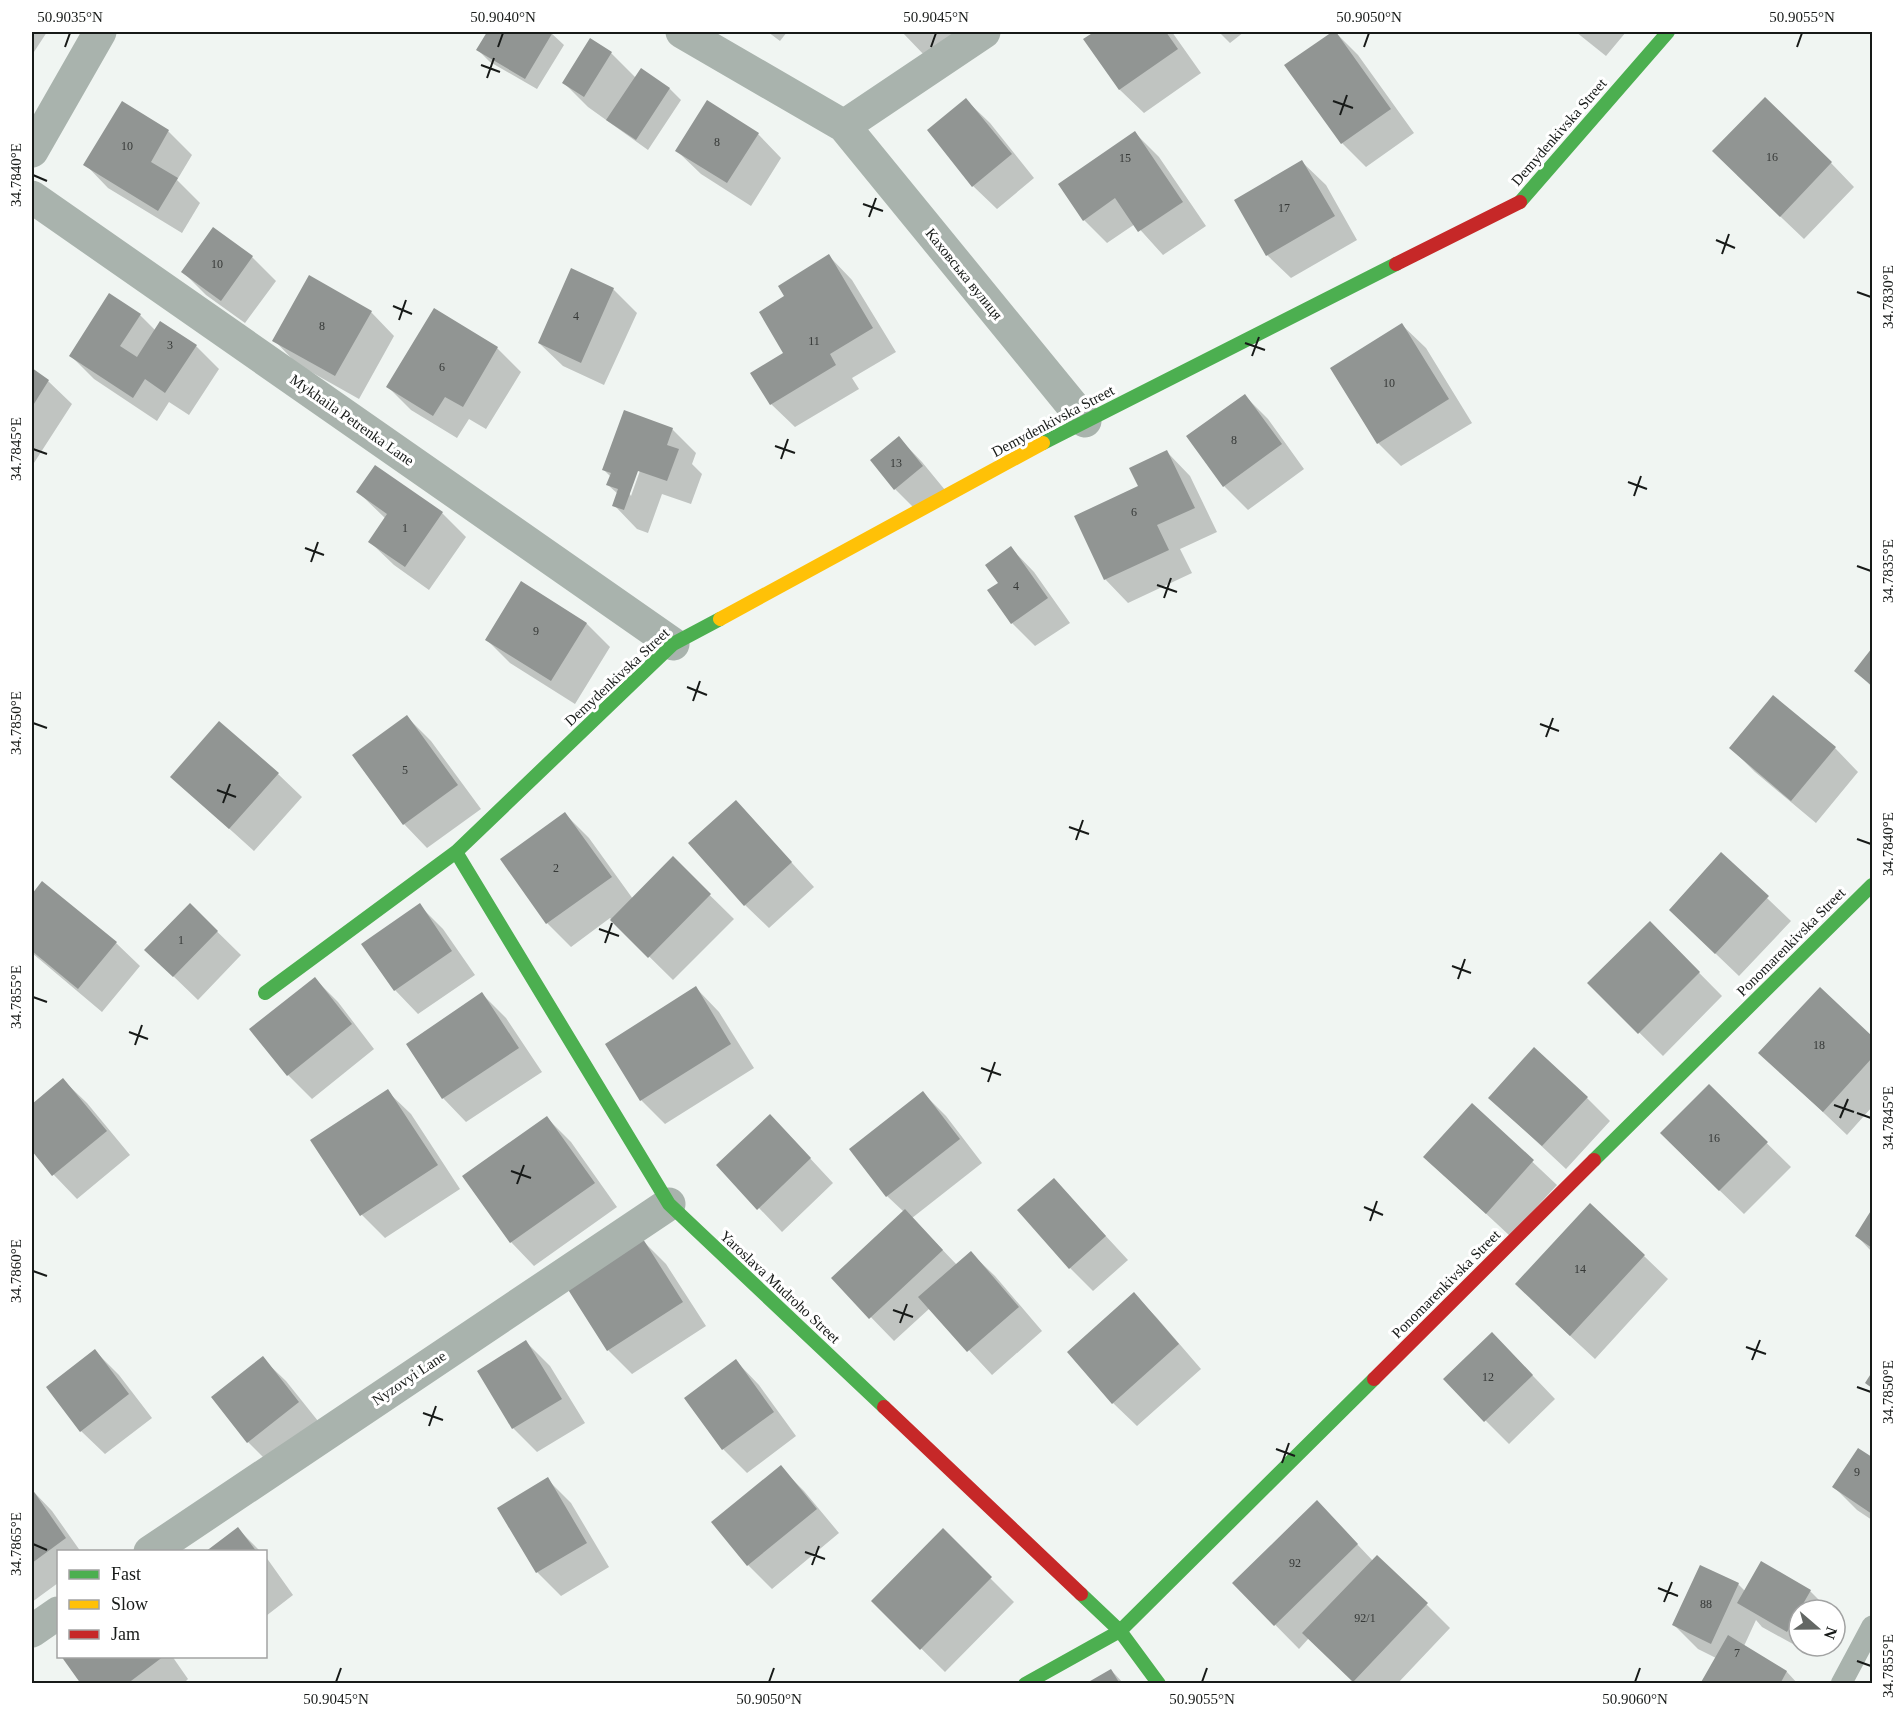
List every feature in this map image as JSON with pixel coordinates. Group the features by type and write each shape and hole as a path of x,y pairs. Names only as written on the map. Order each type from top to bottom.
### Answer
{"street":[{"path":"32,151 100,32"},
{"name":"Каховська вулиця","path":"682,32 844,126 1085,421"},
{"path":"844,126 984,32"},
{"name":"Demydenkivska Street","path":"266,993 456,852 673,645 1085,421 1521,201 1668,32"},
{"name":"Mykhaila Petrenka Lane","path":"32,196 673,645"},
{"name":"Yaroslava Mudroho Street","path":"456,852 669,1204 1120,1631 1159,1683"},
{"name":"Ponomarenkivska Street","path":"1026,1683 1120,1631 1872,885"},
{"name":"Nyzovyi Lane","path":"151,1550 669,1204"},
{"path":"32,1631 57,1614"}],"lane":[{"path":"1841,1683 1872,1626"}],"building":[{"path":"487,32 553,32 525,79 476,50"},
{"path":"1094,32 1166,32 1178,49 1119,90 1083,39"},
{"path":"1332,32 1336,32 1391,109 1341,144 1284,65"},
{"path":"590,38 612,52 584,97 562,83"},
{"path":"641,68 670,88 636,140 606,120"},
{"path":"1765,97 1832,162 1780,217 1712,151"},
{"path":"966,98 1012,154 972,187 927,130"},
{"path":"707,100 759,133 727,183 675,151"},
{"path":"122,101 169,130 151,162 178,178 158,211 83,165"},
{"path":"1135,131 1183,202 1138,232 1115,198 1083,221 1058,184"},
{"path":"1302,160 1335,216 1266,256 1234,200"},
{"path":"213,227 253,256 221,301 181,272"},
{"path":"829,254 873,328 830,354 836,365 770,405 750,373 783,353 759,312 784,296 778,286"},
{"path":"571,268 614,288 581,363 538,343"},
{"path":"309,275 372,311 335,376 272,341"},
{"path":"109,293 141,314 120,346 137,357 160,321 197,345 165,393 145,379 133,398 69,356"},
{"path":"434,308 498,347 463,407 445,397 433,416 386,387"},
{"path":"1402,323 1449,399 1377,444 1330,368"},
{"path":"32,368 49,380 32,407"},
{"path":"1245,394 1282,444 1223,487 1186,436"},
{"path":"624,410 673,428 667,445 679,449 667,481 638,471 624,510 612,506 618,489 606,485 611,473 602,470"},
{"path":"899,436 923,466 894,490 870,460"},
{"path":"1167,450 1195,508 1157,525 1169,550 1104,580 1074,516 1138,486 1129,468"},
{"path":"375,465 443,512 405,567 368,542 387,514 356,492"},
{"path":"1011,546 1048,598 1011,624 987,590 998,583 985,565"},
{"path":"521,581 587,623 551,681 485,640"},
{"path":"1872,648 1872,686 1854,671"},
{"path":"1773,695 1836,747 1791,801 1729,748"},
{"path":"407,715 458,785 403,825 352,755"},
{"path":"219,721 279,773 229,829 170,777"},
{"path":"736,800 792,862 744,906 688,843"},
{"path":"565,812 612,877 546,924 500,859"},
{"path":"1721,852 1769,896 1715,954 1669,910"},
{"path":"673,856 711,894 648,958 610,920"},
{"path":"42,881 117,942 78,989 32,951 32,894"},
{"path":"190,903 218,931 173,977 144,950"},
{"path":"420,903 452,951 394,991 361,944"},
{"path":"1650,921 1700,972 1638,1034 1587,983"},
{"path":"315,977 352,1024 287,1076 249,1029"},
{"path":"696,986 731,1044 640,1101 605,1044"},
{"path":"1820,987 1872,1036 1872,1058 1823,1112 1758,1053"},
{"path":"482,992 519,1048 442,1099 406,1044"},
{"path":"1534,1047 1588,1097 1542,1146 1488,1098"},
{"path":"63,1078 107,1131 52,1176 32,1151 32,1104"},
{"path":"1709,1084 1768,1142 1719,1191 1660,1133"},
{"path":"388,1089 438,1165 360,1216 310,1140"},
{"path":"923,1091 960,1139 886,1197 849,1149"},
{"path":"1472,1103 1534,1160 1486,1214 1423,1157"},
{"path":"770,1114 811,1158 757,1210 716,1165"},
{"path":"547,1116 595,1183 510,1243 462,1176"},
{"path":"1054,1178 1106,1236 1069,1269 1017,1210"},
{"path":"1590,1203 1645,1255 1570,1336 1515,1284"},
{"path":"905,1209 943,1250 869,1319 831,1278"},
{"path":"1872,1209 1872,1248 1855,1236"},
{"path":"643,1239 683,1302 607,1351 567,1288"},
{"path":"971,1251 1019,1307 967,1352 918,1297"},
{"path":"1134,1292 1179,1344 1112,1404 1067,1352"},
{"path":"1492,1332 1533,1375 1484,1422 1443,1379"},
{"path":"526,1340 562,1399 512,1429 477,1371"},
{"path":"95,1349 129,1394 80,1432 46,1387"},
{"path":"263,1356 299,1402 247,1443 211,1397"},
{"path":"736,1359 774,1412 722,1450 684,1398"},
{"path":"1872,1372 1872,1388 1865,1383"},
{"path":"1858,1448 1872,1457 1872,1514 1832,1487"},
{"path":"781,1465 817,1509 747,1566 711,1522"},
{"path":"548,1477 587,1543 536,1573 497,1508"},
{"path":"32,1489 66,1538 32,1563"},
{"path":"1317,1500 1358,1544 1274,1626 1232,1583"},
{"path":"238,1527 255,1550 208,1550"},
{"path":"943,1528 992,1577 920,1650 871,1601"},
{"path":"1377,1555 1428,1603 1353,1682 1302,1633"},
{"path":"1761,1561 1811,1590 1806,1598 1787,1598 1787,1632 1737,1603"},
{"path":"1700,1565 1739,1583 1711,1644 1672,1625"},
{"path":"1728,1635 1787,1671 1780,1684 1700,1684"},
{"path":"62,1658 161,1658 127,1684 81,1684"},
{"path":"1111,1669 1120,1684 1085,1684"}],"traffic: fast":[{"path":"1520,202 1668,32"},
{"path":"1043,443 1396,264"},
{"path":"265,993 456,852 673,644 720,619"},
{"path":"456,852 669,1204 884,1407"},
{"path":"1594,1160 1872,885"},
{"path":"1025,1684 1120,1631 1374,1379"},
{"path":"1081,1594 1120,1631 1159,1684"}],"traffic: slow":[{"path":"720,619 1043,443"}],"traffic: jam":[{"path":"1396,264 1520,202"},
{"path":"1374,1379 1594,1160"},
{"path":"884,1407 1081,1594"}]}
